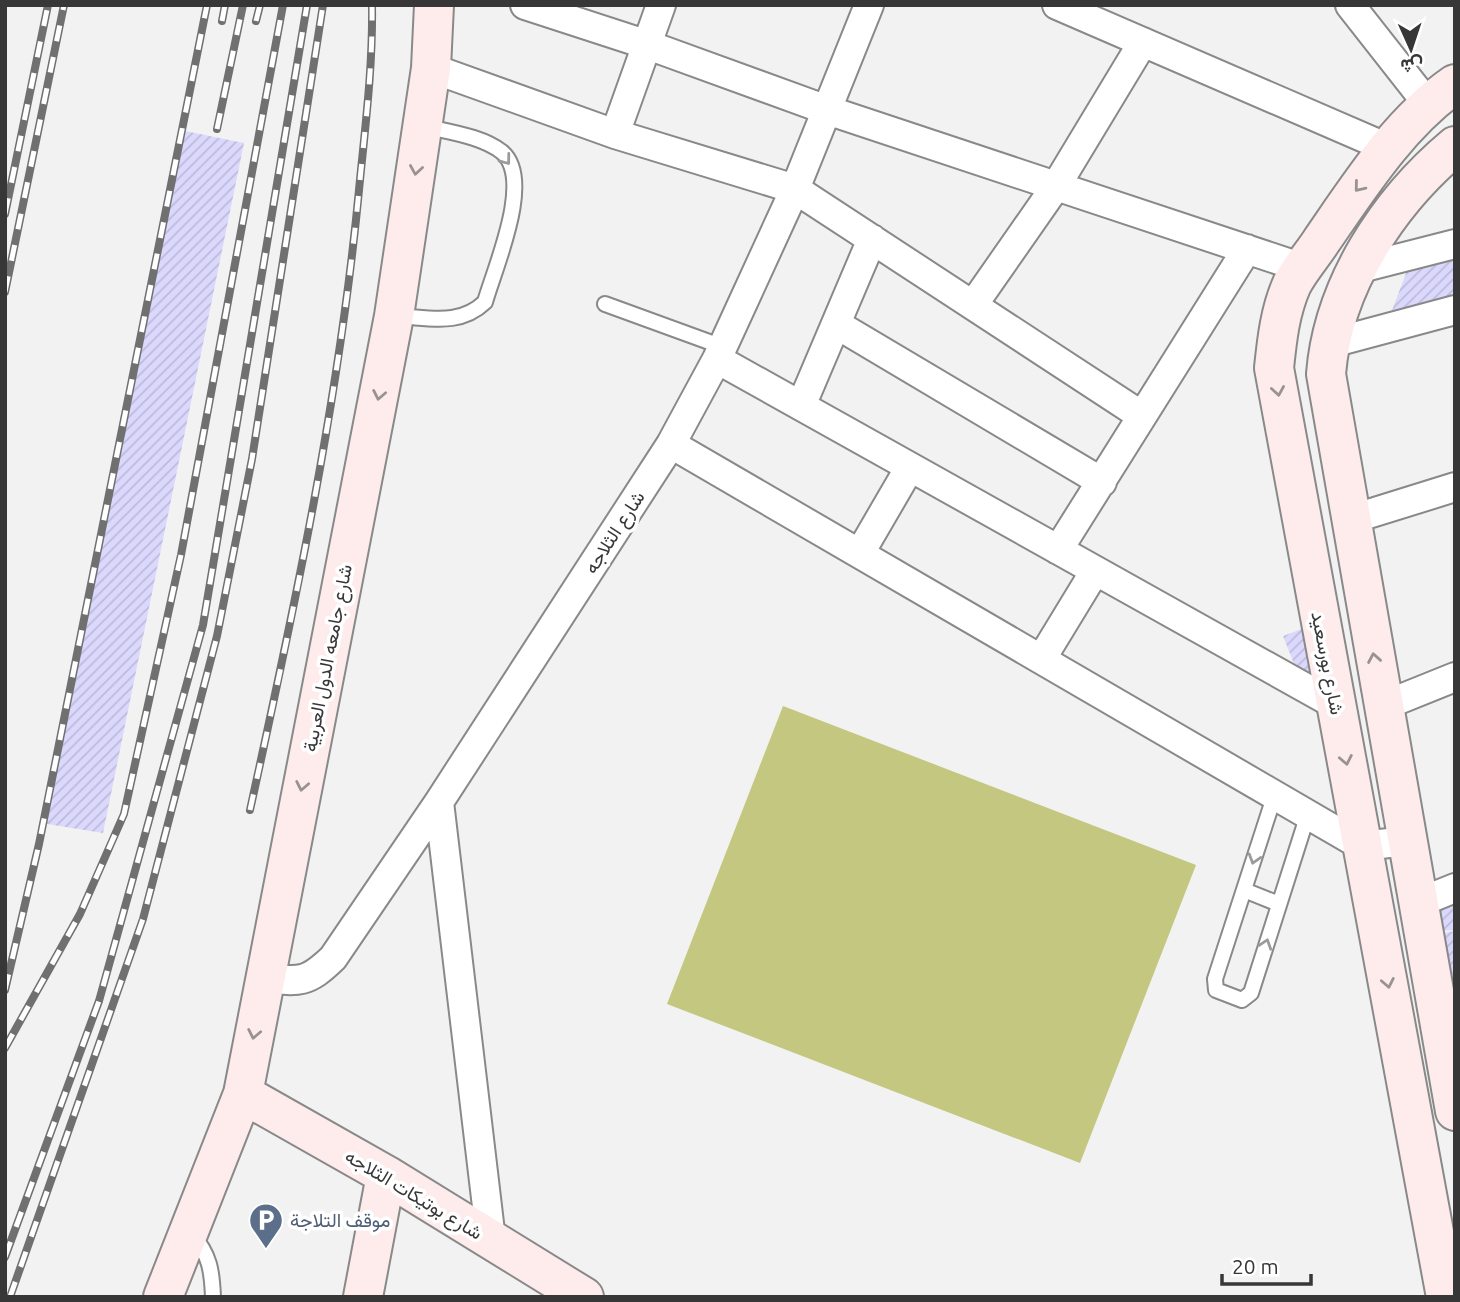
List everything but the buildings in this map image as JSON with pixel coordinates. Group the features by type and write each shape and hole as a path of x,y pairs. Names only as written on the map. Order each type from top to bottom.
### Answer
{"main road":[{"name":"شارع جامعه الدول العربية","path":"163,1297 243,1094 394,316 431,68 434,5"},
{"name":"شارع بورسعيد","path":"1441,94 1390,149 1350,199 1293,284 1278,325 1274,368 1446,1297"},
{"path":"1453,1096 1328,404 1325,374 1328,344 1357,269 1385,221 1427,169 1455,146"},
{"name":"شارع بوتيكات الثلاجه","path":"243,1094 386,1175 584,1297"},
{"path":"363,1297 386,1175"}],"street":[{"path":"525,5 648,45 827,110 1303,268"},
{"path":"615,134 661,5"},
{"name":"شارع الثلاجه","path":"265,978 298,982 314,976 333,958 439,802 671,444 720,353 795,189 869,5"},
{"path":"1057,5 1390,149"},
{"path":"1350,5 1441,94"},
{"path":"973,305 1056,186 1143,43"},
{"path":"431,68 615,134 795,189 1142,416"},
{"path":"801,406 872,239"},
{"path":"1357,269 1455,244"},
{"path":"1058,550 1247,249"},
{"path":"1328,344 1455,310"},
{"path":"836,324 1102,482"},
{"path":"720,353 801,406 1336,705"},
{"path":"671,444 1362,846 1407,841"},
{"path":"860,553 910,467"},
{"path":"1349,520 1455,487"},
{"path":"1042,658 1095,571"},
{"path":"1383,706 1455,677"},
{"path":"439,802 491,1240"},
{"path":"1418,903 1455,888"}],"lane":[{"path":"394,316 457,319 473,314 485,302 516,196 515,172 502,152 481,141 423,125"},
{"path":"605,304 720,353"},
{"path":"1275,794 1214,986 1219,992 1236,999 1247,998 1251,993 1308,814"},
{"path":"1244,890 1279,904"},
{"path":"189,1232 203,1247 210,1263 213,1297"}],"green space":[{"path":"783,706 1196,865 1080,1163 667,1004"}],"railway":[{"path":"5,214 48,5"},
{"path":"5,292 64,5"},
{"path":"5,990 39,844 207,5"},
{"path":"222,21 225,5"},
{"path":"217,129 243,5"},
{"path":"256,21 260,5"},
{"path":"5,1048 80,914 124,814 181,555 283,5"},
{"path":"5,1257 99,1001 203,625 307,5"},
{"path":"10,1297 143,919 217,636 252,459 323,5"},
{"path":"250,810 314,502 340,347 366,121 372,5"}],"place":[{"name":"موقف التلاجة","path":"266,1250"}]}
